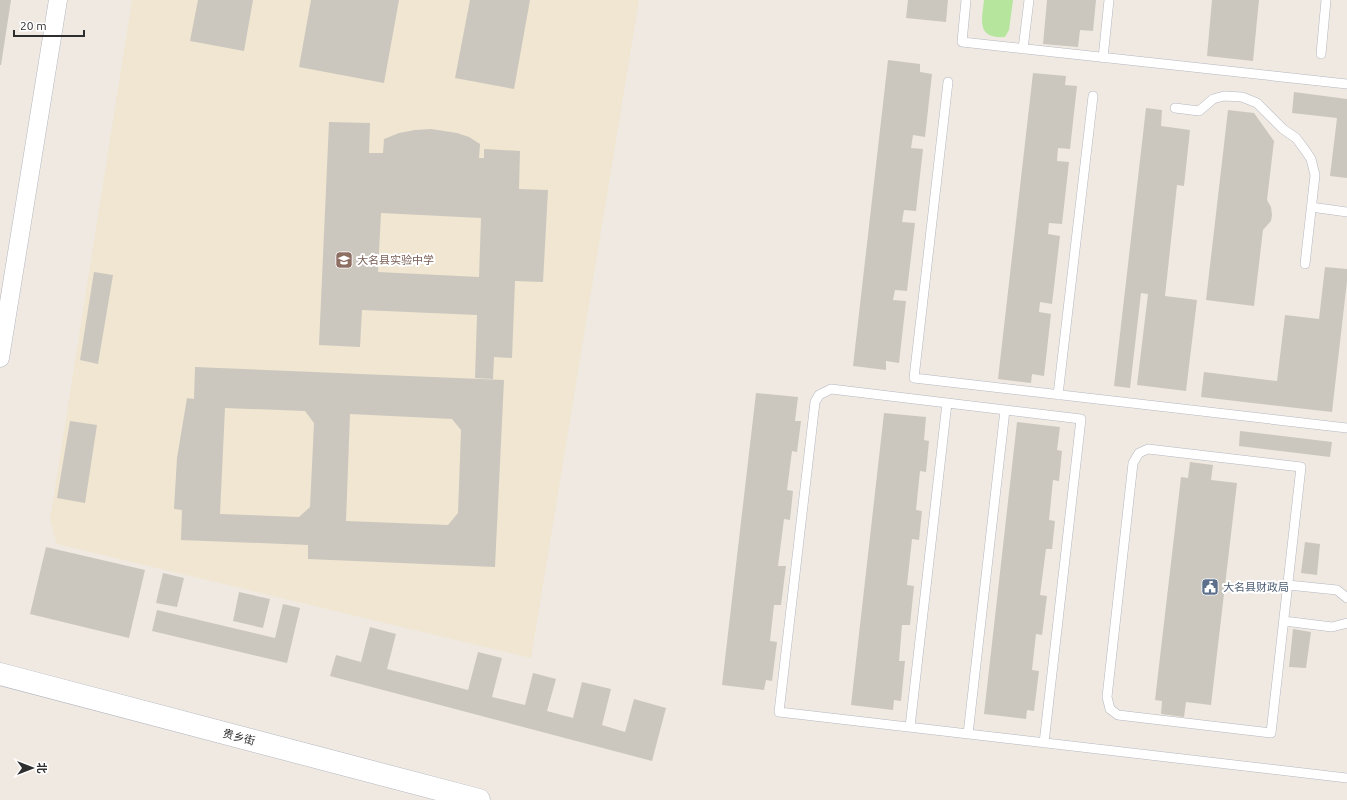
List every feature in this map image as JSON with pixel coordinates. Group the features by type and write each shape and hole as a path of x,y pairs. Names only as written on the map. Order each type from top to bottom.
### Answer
{"street":[{"path":"0,358 58,0"},
{"name":"贵乡街","path":"0,674 479,800"}],"lane":[{"path":"966,0 962,42 1347,84"},
{"path":"1023,49 1029,0"},
{"path":"1103,58 1109,0"},
{"path":"1321,54 1326,0"},
{"path":"948,82 914,378 1347,428"},
{"path":"1058,395 1092,96"},
{"path":"1176,108 1198,111 1213,100 1224,96 1242,97 1257,103 1283,129 1296,138 1311,159 1315,175 1304,264"},
{"path":"1311,207 1347,212"},
{"path":"1044,742 1081,419 831,390 819,395 815,402 779,712 1347,778"},
{"path":"910,727 947,403"},
{"path":"968,734 1005,410"},
{"path":"1148,449 1301,467 1288,584 1271,733 1118,715 1110,709 1107,697 1133,463 1139,453 1148,449"},
{"path":"1288,584 1337,590 1347,598"},
{"path":"1284,621 1332,627 1347,623"}],"shaded area":[{"name":"大名县实验中学","path":"132,0 639,0 531,658 57,544 50,520"}],"green space":[{"path":"984,0 1013,0 1009,30 1005,37 989,35 985,31 982,21"}],"building":[{"path":"0,0 11,0 1,65 0,65"},
{"path":"198,0 253,0 244,51 190,41"},
{"path":"311,0 399,0 384,83 299,67"},
{"path":"470,0 530,0 514,89 455,78"},
{"path":"908,0 948,0 946,22 906,18"},
{"path":"1047,0 1096,0 1093,31 1080,30 1078,47 1043,44"},
{"path":"1212,0 1259,0 1253,61 1207,56"},
{"path":"888,60 920,64 920,72 932,74 925,137 913,135 911,148 923,149 916,211 904,210 902,222 915,223 907,291 895,290 893,300 906,301 899,363 886,361 886,370 853,366"},
{"path":"1033,73 1066,76 1065,85 1077,86 1070,149 1058,148 1057,161 1069,162 1062,224 1049,223 1048,234 1060,236 1052,304 1040,302 1039,312 1051,314 1044,376 1032,374 1031,383 998,379"},
{"path":"1294,92 1347,99 1347,178 1330,176 1337,118 1292,113"},
{"path":"1146,108 1162,110 1161,126 1190,130 1184,186 1177,185 1165,296 1197,300 1186,391 1137,385 1148,294 1141,293 1130,388 1114,386"},
{"path":"1228,110 1254,113 1274,141 1267,200 1271,207 1272,215 1271,221 1263,230 1254,306 1206,300"},
{"path":"329,122 370,123 369,153 383,153 384,139 399,133 431,129 457,133 469,137 480,144 479,158 484,158 484,149 520,151 519,189 548,190 543,282 515,281 512,358 494,357 493,379 475,378 477,315 362,310 360,347 319,345","holes":["381,213 481,218 479,277 378,272"]},
{"path":"1325,267 1347,269 1347,281 1332,412 1201,397 1204,372 1277,381 1285,315 1319,319"},
{"path":"94,272 113,275 98,364 80,360"},
{"path":"195,367 504,380 495,567 308,559 308,545 181,540 182,510 174,509 177,458 187,398 194,399","holes":["225,408 305,411 314,423 310,507 299,517 220,514","350,414 452,419 461,430 458,513 448,525 346,521"]},
{"path":"756,393 798,397 795,421 801,421 797,452 792,451 787,490 793,491 790,520 784,519 778,566 786,566 781,605 774,605 770,641 777,642 772,681 766,680 764,690 722,685"},
{"path":"884,413 926,417 924,440 929,441 926,472 920,471 916,510 922,511 919,540 912,539 907,585 914,586 910,625 902,625 899,661 905,661 901,701 894,700 893,710 851,705"},
{"path":"70,421 97,425 85,503 57,498"},
{"path":"1017,422 1060,427 1057,450 1062,451 1059,481 1053,480 1049,520 1055,521 1052,549 1046,549 1040,595 1047,596 1042,635 1036,634 1032,670 1039,671 1034,711 1027,710 1026,719 984,714"},
{"path":"1240,431 1332,442 1330,457 1239,446"},
{"path":"1190,462 1213,465 1211,480 1237,483 1211,705 1186,702 1184,717 1161,714 1162,701 1155,700 1181,477 1188,478"},
{"path":"1305,542 1320,544 1317,575 1301,573"},
{"path":"46,547 145,570 129,638 30,614"},
{"path":"163,573 184,578 177,607 156,603"},
{"path":"239,592 270,599 263,628 233,621"},
{"path":"283,604 300,608 287,663 152,631 157,610 275,638"},
{"path":"370,627 396,634 387,669 468,690 478,652 502,658 492,697 525,705 533,673 556,679 547,711 573,718 582,682 611,689 602,725 625,732 634,699 666,708 652,761 330,676 336,655 361,662"},
{"path":"1293,629 1311,632 1306,668 1289,667"}],"place":[{"name":"大名县实验中学","path":"344,260"},
{"name":"大名县财政局","path":"1210,587"}]}
